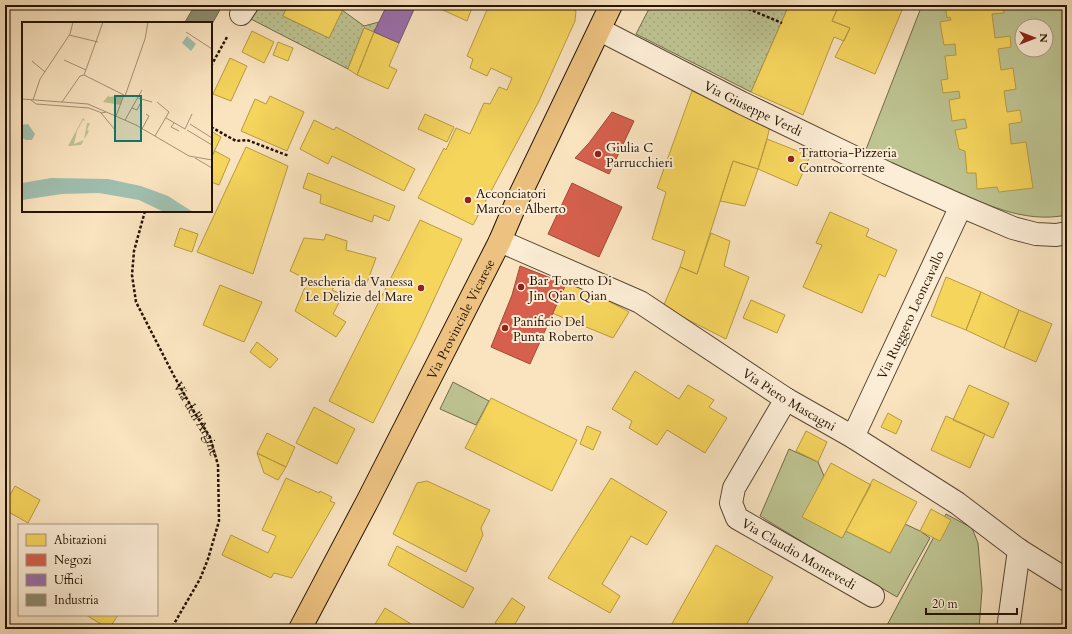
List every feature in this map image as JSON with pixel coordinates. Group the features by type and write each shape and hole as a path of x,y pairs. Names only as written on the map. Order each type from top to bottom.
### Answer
{"main road":[{"name":"Via Provinciale Vicarese","path":"300,629 367,502 500,241 517,201 611,5"}],"street":[{"name":"Via Giuseppe Verdi","path":"600,30 742,103 886,173 960,206 1013,228 1036,234 1056,235 1067,233"},
{"name":"Via Ruggero Leoncavallo","path":"856,430 960,206"},
{"name":"Via Piero Mascagni","path":"500,241 640,302 786,399 856,430 1019,550 1067,580"},
{"name":"Via Claudio Montevedi","path":"786,399 734,488 731,503 737,518 873,596"},
{"path":"1008,629 1019,550"}],"path":[{"path":"739,5 782,23"},
{"path":"212,64 244,10"},
{"path":"212,128 236,141 247,140 289,156"},
{"name":"Via dell'Argine","path":"145,212 134,250 132,275 136,302 174,376 196,415 210,436 218,465 219,521 208,559 200,579 171,629"}],"green space":[{"path":"253,5 288,5 283,16 329,38 342,10 364,26 379,22 374,32 364,28 348,69 245,16"},
{"path":"651,5 789,5 751,92 636,34"},
{"path":"922,5 1064,5 1067,25 1067,215 1035,217 1004,210 973,199 865,152"},
{"path":"453,382 489,401 476,425 440,409"},
{"path":"789,449 818,462 824,476 803,517 842,538 846,531 890,553 905,524 920,531 930,538 897,597 760,516"},
{"path":"946,514 972,528 978,543 982,590 979,629 885,629"}],"building: Abitazioni":[{"path":"288,5 345,5 329,38 283,16"},
{"path":"432,5 473,5 467,21"},
{"path":"489,5 563,5 576,11 575,21 539,101 473,225 418,198 444,148 446,150 456,128 470,134 484,103 490,104 499,87 507,90 512,78 491,68 487,76 470,68 473,59 467,56"},
{"path":"789,5 839,5 832,21 850,28 844,41 834,37 803,115 751,92"},
{"path":"839,5 895,5 903,8 875,74 835,57 850,28 832,21"},
{"path":"945,5 1003,5 1004,13 992,14 995,38 1010,36 1011,47 998,49 1001,70 1013,68 1016,89 1004,91 1007,112 1020,110 1022,122 1009,124 1011,144 1026,142 1033,188 999,192 997,187 977,189 976,173 967,173 965,151 959,149 955,130 967,128 965,119 952,121 949,100 960,98 959,91 943,93 941,80 948,79 945,56 956,55 955,44 944,45 940,22 951,20 950,17 947,18"},
{"path":"364,28 374,32 357,75 348,69"},
{"path":"252,31 274,42 264,63 242,52"},
{"path":"374,32 399,43 389,66 397,70 388,89 357,75"},
{"path":"278,42 293,48 288,61 273,55"},
{"path":"230,58 247,66 231,101 213,94"},
{"path":"692,91 770,126 758,169 733,161 697,274 680,267 685,251 652,239 666,192 657,188"},
{"path":"270,96 304,112 287,151 241,131 255,99 266,104"},
{"path":"425,114 454,127 447,142 418,129"},
{"path":"314,120 334,130 336,127 415,169 404,191 332,156 328,164 300,149"},
{"path":"212,132 221,137 212,156"},
{"path":"767,139 810,156 797,186 758,169"},
{"path":"246,147 288,166 253,274 197,252"},
{"path":"215,151 230,159 219,185 212,182 212,156"},
{"path":"733,161 758,169 745,206 720,201"},
{"path":"308,173 395,206 389,221 374,215 372,222 320,203 321,195 303,188"},
{"path":"830,212 869,229 866,236 897,250 885,277 879,274 862,313 803,287 822,245 816,243"},
{"path":"420,220 462,239 416,338 373,423 329,401"},
{"path":"180,228 198,234 192,252 174,246"},
{"path":"711,233 730,241 724,266 749,277 726,339 663,307 680,267 697,274"},
{"path":"326,234 347,241 346,250 376,258 365,288 341,279 332,290 343,295 333,314 346,322 336,337 295,311 308,280 290,271 304,238 324,240"},
{"path":"946,277 981,292 966,330 931,316"},
{"path":"569,280 629,312 613,338 552,313"},
{"path":"220,285 262,302 244,342 203,325"},
{"path":"981,292 1019,310 1004,348 966,330"},
{"path":"751,300 785,315 777,333 743,318"},
{"path":"1019,310 1052,324 1036,362 1004,348"},
{"path":"257,342 278,359 270,368 250,352"},
{"path":"635,371 679,399 688,385 714,400 709,407 727,418 705,453 667,430 657,445 629,428 632,421 612,409"},
{"path":"969,385 1009,403 993,438 953,420"},
{"path":"491,398 577,440 552,491 465,448"},
{"path":"314,407 355,429 337,464 296,443"},
{"path":"888,413 902,421 896,434 881,427"},
{"path":"946,416 985,434 970,468 931,450"},
{"path":"587,426 601,432 593,450 580,444"},
{"path":"806,431 827,442 818,462 796,451"},
{"path":"267,433 295,447 286,467 257,453"},
{"path":"257,453 286,467 278,480 264,473"},
{"path":"831,463 871,485 842,538 802,517"},
{"path":"286,478 319,493 320,491 332,497 330,501 335,503 292,578 274,573 271,578 222,555 231,535 268,553 276,536 262,530"},
{"path":"611,478 667,512 647,545 631,536 602,584 620,596 610,613 548,578"},
{"path":"873,479 917,502 890,553 846,531"},
{"path":"427,481 490,510 481,528 483,535 466,572 393,534 417,483"},
{"path":"15,486 40,500 28,523 5,510 5,504"},
{"path":"931,509 951,520 940,541 920,531"},
{"path":"716,545 773,577 744,629 669,629"},
{"path":"397,546 474,588 463,608 388,565"},
{"path":"512,598 525,607 512,629 505,629 495,623"},
{"path":"385,608 419,629 372,629"},
{"path":"88,616 117,616 109,629"}],"building: Negozi":[{"path":"612,112 634,121 609,174 575,158 589,143"},
{"path":"572,183 622,207 599,257 548,234"},
{"path":"520,266 566,284 530,364 491,347 512,295"}],"building: Uffici":[{"path":"387,5 416,5 399,43 374,32"}],"building: Industria":[{"path":"195,5 215,5 221,8 212,24 212,22 185,22"}],"place":[{"name":"Giulia C Parrucchieri","path":"598,154"},
{"name":"Trattoria-Pizzeria Controcorrente","path":"791,159"},
{"name":"Acconciatori Marco e Alberto","path":"468,200"},
{"name":"Bar Toretto Di Jin Qian Qian","path":"521,287"},
{"name":"Pescheria da Vanessa Le Delizie del Mare","path":"421,288"},
{"name":"Panificio Del Punta Roberto","path":"505,328"}]}
